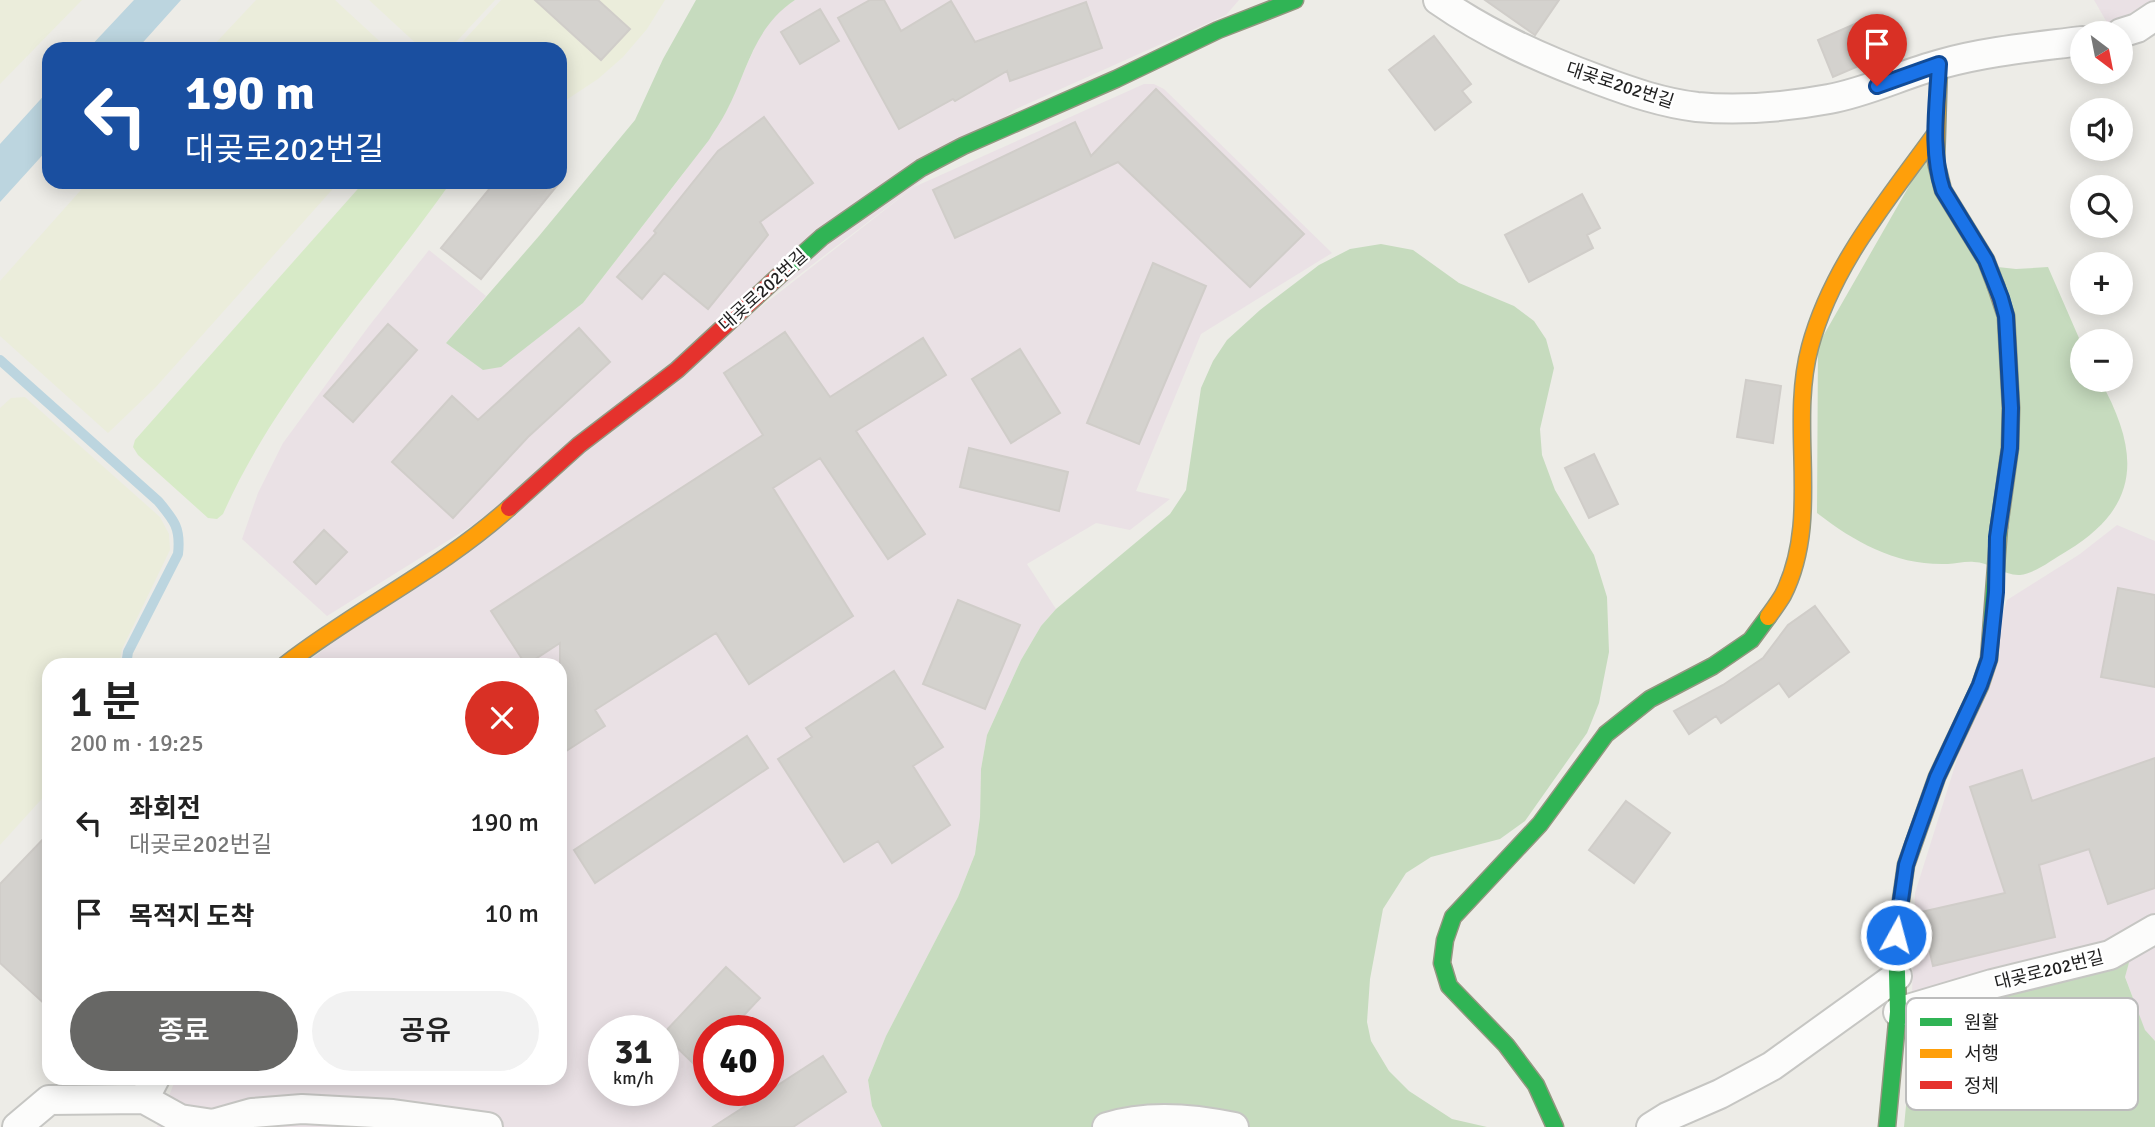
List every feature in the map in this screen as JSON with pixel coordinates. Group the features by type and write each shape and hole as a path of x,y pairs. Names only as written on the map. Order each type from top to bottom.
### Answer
{"street":[{"name":"대곶로202번길","path":"294,658 317,640 450,556 490,525 579,445 677,370 822,237 921,168 963,146 1116,79 1218,30 1295,0"},
{"name":"대곶로202번길","path":"1438,0 1472,24 1520,49 1628,91 1696,107 1780,106 1832,98 1969,56 2070,43"},
{"path":"2133,29 2155,16"},
{"path":"1887,1127 1898,1012 1896,935 1906,865 1937,777 1980,685 1989,659 1995,604 1997,537 2010,448 2011,408 2006,316 1986,260 1943,190 1936,162 1939,64"},
{"path":"1555,1127 1536,1086 1506,1045 1449,986 1442,963 1445,940 1453,917 1540,824 1606,734 1650,699 1713,666 1751,640 1783,595 1797,556 1802,527 1801,401 1809,349 1827,296 1854,246 1936,133"},
{"name":"대곶로202번길","path":"1945,998 2110,955 2155,929"},
{"path":"1651,1127 1772,1066 1897,976"},
{"name":"대곶로202번길","path":"1898,1012 1906,1010"},
{"path":"17,1127 49,1100 149,1089 180,1119 213,1124 251,1114 302,1109 393,1114 488,1127"},
{"path":"1107,1127 1127,1121 1172,1118 1234,1127"}],"shaded area":[{"path":"795,0 1239,0 1226,15 1014,110 473,525 327,616 242,539 258,493 283,443 369,326 429,250 486,296 446,343 536,339 583,303 683,174 726,112 762,31 780,10"},
{"path":"2094,0 2152,0 2117,21 2106,21"},
{"path":"1144,84 1154,84 1164,89 1332,253 1201,334 1136,491 1170,499 1130,530 1096,523 1027,564 1056,609 1041,626 1021,660 987,735 981,769 980,817 975,854 958,897 886,1036 868,1080 872,1106 882,1127 157,1127 173,1085 567,1085 567,658 313,658 914,187"},
{"path":"2117,525 2155,541 2155,915 2130,930 2101,942 1912,993 1915,893 2007,600 2080,554"},
{"path":"2155,944 2155,1041 2145,1031 2138,1012 2138,998 2133,998 2125,976 2130,959"}],"green space":[{"path":"0,0 82,0 0,84"},
{"path":"256,0 335,0 380,42 217,42"},
{"path":"369,0 495,0 456,42 414,42"},
{"path":"501,0 665,0 647,29 623,57 598,79 567,99 567,42 462,42"},
{"path":"696,0 795,0 781,11 761,37 726,112 709,140 583,303 501,367 483,370 446,343 635,120 663,59"},
{"path":"1924,160 1979,265 2016,269 2048,267 2075,329 2070,329 2070,392 2106,392 2122,430 2127,453 2127,475 2121,495 2110,515 2092,533 2026,574 2009,573 1971,562 1929,564 1878,551 1817,513 1818,345"},
{"path":"82,189 333,189 155,388 108,433 0,336 0,281"},
{"path":"358,189 446,189 299,383 245,469 223,514 217,519 208,518 138,455 133,447 135,440"},
{"path":"1381,244 1413,250 1459,283 1514,306 1534,321 1546,339 1554,368 1540,429 1542,455 1555,490 1594,555 1607,597 1609,652 1599,703 1587,733 1525,821 1500,839 1431,857 1406,873 1383,909 1370,979 1367,1022 1371,1041 1389,1071 1409,1091 1452,1119 1487,1127 882,1127 872,1106 868,1080 886,1036 958,897 975,854 980,817 981,769 987,735 1021,660 1041,626 1056,609 1170,514 1186,490 1201,388 1213,361 1227,340 1260,310 1319,265 1350,249"},
{"path":"25,397 160,517 169,534 170,550 122,649 120,658 42,658 42,799 0,845 0,408 11,398"},
{"path":"2130,959 2125,977 2133,998 1984,998"},
{"path":"2138,1011 2145,1030 2155,1041 2155,1127 1904,1127 1906,1106 1906,1110 2138,1110"}],"water":[{"path":"134,0 181,0 143,42 95,42"},
{"path":"42,98 42,156 0,202 0,144"}],"building":[{"path":"535,0 598,0 630,29 601,60"},
{"path":"870,0 884,0 901,31 951,1 975,42 1086,2 1102,48 1010,81 1007,71 899,129 838,18"},
{"path":"1485,0 1559,0 1535,35"},
{"path":"820,9 839,41 800,64 781,32"},
{"path":"1873,16 1889,53 1833,77 1818,40"},
{"path":"1434,36 1471,84 1462,91 1471,102 1435,130 1389,70"},
{"path":"1156,89 1304,234 1250,287 1118,162 955,238 933,190 1075,122 1091,156"},
{"path":"764,117 813,183 760,222 768,235 708,309 664,273 642,299 617,277 656,233 654,231 718,151"},
{"path":"489,189 554,189 481,279 441,248"},
{"path":"1582,194 1600,228 1587,235 1593,248 1529,282 1505,235"},
{"path":"1153,263 1206,286 1139,444 1087,423"},
{"path":"388,324 417,350 353,422 324,396"},
{"path":"579,328 610,362 528,437 453,518 392,462 452,396 478,420"},
{"path":"785,332 830,397 923,338 946,375 856,431 925,534 888,559 820,458 773,488 853,616 749,684 716,633 595,710 605,726 567,750 567,658 560,658 560,643 537,658 521,658 491,611 763,435 724,373"},
{"path":"1020,349 1060,413 1011,443 972,379"},
{"path":"1746,380 1781,386 1773,443 1737,437"},
{"path":"969,448 1068,472 1059,511 960,487"},
{"path":"1594,454 1618,504 1589,518 1565,468"},
{"path":"324,530 347,552 316,584 294,562"},
{"path":"2118,588 2155,595 2155,687 2101,677"},
{"path":"958,600 1020,625 985,709 923,684"},
{"path":"1815,606 1849,652 1789,697 1779,683 1721,723 1716,716 1689,734 1674,711 1723,685 1763,658 1788,625"},
{"path":"894,671 943,747 913,766 950,825 892,863 878,841 844,862 778,759 812,737 806,728"},
{"path":"747,736 768,768 595,883 574,850"},
{"path":"2155,758 2155,888 2108,904 2089,849 2039,865 2055,937 1933,966 1921,912 2005,893 1970,787 2022,770 2032,801"},
{"path":"1626,801 1670,833 1634,883 1589,850"},
{"path":"42,840 42,1002 0,963 0,884"},
{"path":"726,967 760,998 744,1015 693,1015 693,1063 679,1050 679,1017"},
{"path":"823,1056 846,1092 793,1127 713,1127 746,1106 784,1106 784,1081"}],"waterway":[{"path":"0,360 158,501 175,525 178,554 127,658"}],"traffic: fast":[{"path":"783,272 822,237 921,168 963,146 1116,79 1218,30 1295,0"},
{"path":"1887,1127 1898,1012 1896,935 1906,865 1937,777 1980,686 1989,659 1999,527"},
{"path":"1555,1127 1536,1085 1506,1045 1449,986 1442,963 1445,940 1453,917 1540,824 1606,734 1650,699 1713,666 1751,640 1768,617"}],"traffic: slow":[{"path":"1939,64 1936,162 1943,190 1986,260 1996,286"},
{"path":"1768,617 1783,595 1794,566 1801,535 1804,378 1820,317 1832,289 1863,235 1936,133"},
{"path":"294,658 455,551 509,508"}],"traffic: jam":[{"path":"509,508 579,445 677,370 783,272"},
{"path":"1996,286 2006,316 2011,408 2010,448 1999,527"}],"route":[{"path":"1877,86 1939,64 1936,162 1939,178 1943,190 1986,260 2001,298 2006,316 2011,408 2010,448 1997,537 1996,592 1989,659 1980,685 1937,777 1913,844 1906,865 1896,935"}]}
